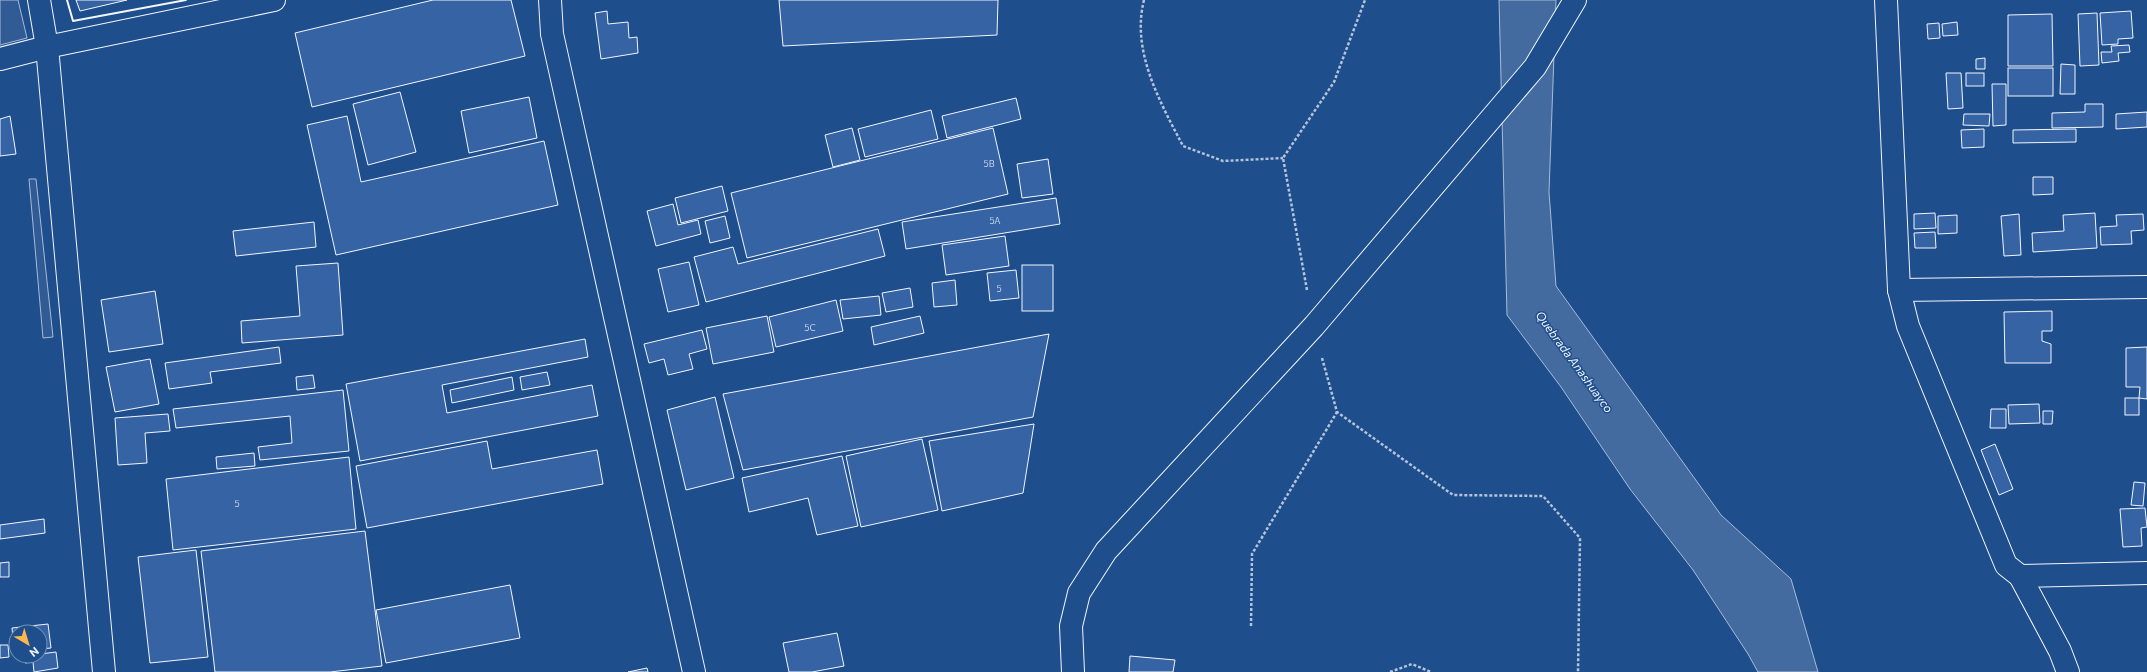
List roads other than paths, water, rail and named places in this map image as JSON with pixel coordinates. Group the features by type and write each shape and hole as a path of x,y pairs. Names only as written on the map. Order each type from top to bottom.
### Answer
{"street":[{"path":"39,0 47,47 104,672"},
{"path":"0,59 47,47 274,0"},
{"path":"550,0 552,34 694,672"},
{"path":"1073,672 1071,626 1079,593 1106,551 1314,326 1535,67 1575,0"},
{"path":"1886,0 1899,290 1908,326 2006,565 2020,576 2060,651 2068,672"},
{"path":"1899,290 2147,287"},
{"path":"2020,576 2147,573"}],"water":[{"name":"Quebrada Anashuayco","path":"1499,0 1556,0 1549,192 1556,286 1721,515 1791,579 1818,672 1758,672 1748,654 1693,570 1630,489 1561,387 1507,315"}]}
